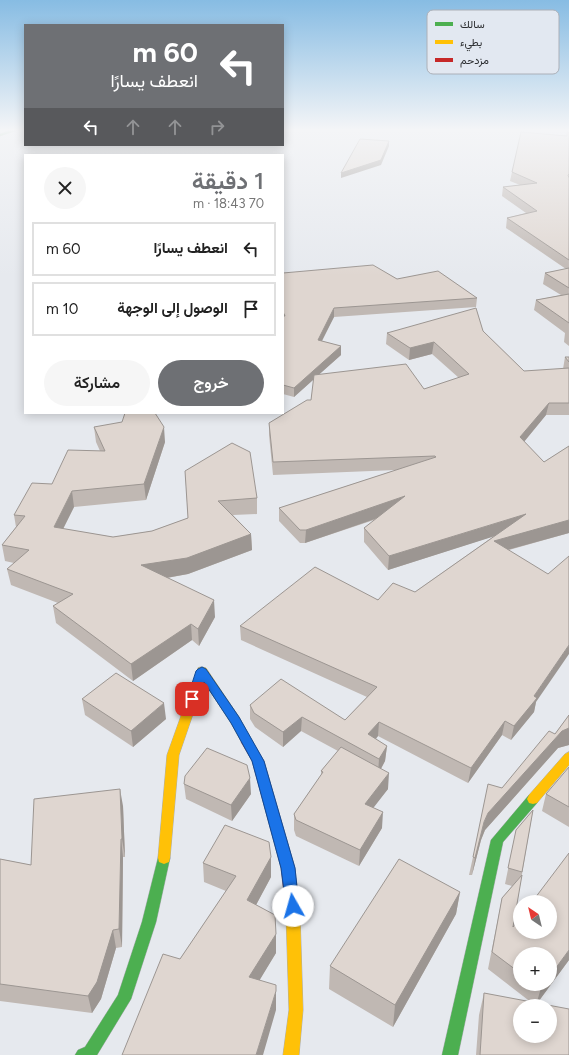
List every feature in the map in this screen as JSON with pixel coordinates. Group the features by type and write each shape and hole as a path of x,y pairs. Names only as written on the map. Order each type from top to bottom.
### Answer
{"main road":[{"path":"83,1055 90,1052 124,999 149,922 165,852 172,755 202,671 235,720 258,761 288,868 294,919 296,1010 291,1055"},
{"path":"450,1055 498,840 569,757"}],"building":[{"path":"526,178 569,178 569,260 507,218 537,211 503,187 537,183"},
{"path":"373,265 397,279 438,271 477,298 334,308 318,340 341,346 294,388 284,385 284,273"},
{"path":"569,268 569,288 545,273"},
{"path":"569,294 569,323 536,300"},
{"path":"476,308 483,331 524,371 569,368 569,403 549,403 520,437 544,462 569,446 569,520 494,541 548,574 569,556 569,645 534,696 537,698 514,726 505,721 471,768 379,722 368,734 387,746 379,759 302,717 283,732 254,713 250,705 281,679 345,720 377,687 240,626 315,567 378,600 393,583 415,592 526,514 389,556 364,528 405,496 306,530 300,530 279,508 436,457 273,462 269,423 307,400 311,400 314,375 406,364 424,389 469,374 434,342 410,348 387,333"},
{"path":"125,414 156,414 164,427 144,484 72,491 54,527 113,537 152,531 188,518 185,471 232,443 250,452 257,498 218,501 251,534 187,558 141,565 214,600 198,629 191,624 131,664 53,606 73,594 7,569 29,550 2,545 25,516 14,515 32,483 52,484 68,450 105,451 94,427 122,422"},
{"path":"116,673 164,703 131,731 82,699"},
{"path":"569,715 569,728 562,731 488,813 484,822 475,858 473,857 488,784 502,788 549,731 555,734"},
{"path":"341,747 389,773 365,804 383,812 360,850 296,820 294,814 323,772 321,771"},
{"path":"207,748 247,765 250,778 231,805 184,784 185,776"},
{"path":"569,767 569,807 546,794"},
{"path":"120,789 122,839 119,929 113,930 97,982 88,996 0,984 0,859 31,865 34,799"},
{"path":"533,810 522,872 508,868 516,830"},
{"path":"225,825 269,842 271,857 247,900 275,915 276,934 249,977 276,985 276,991 256,1055 122,1055 163,954 180,959 236,876 203,863"},
{"path":"569,853 569,950 557,966 557,947 513,947 513,968 492,952 502,898 522,875 519,895 513,895 513,939 557,939 557,895 537,895"},
{"path":"399,859 460,892 395,1005 330,966"},
{"path":"484,993 516,999 513,999 513,1043 557,1043 557,1007 569,1009 569,1055 480,1055"}],"traffic: fast":[{"path":"450,1055 497,840 533,799"},
{"path":"83,1055 90,1052 124,999 149,922 164,858"}],"traffic: slow":[{"path":"164,858 173,755 202,671 235,720 247,742"},
{"path":"533,799 569,757"},
{"path":"291,1055 296,1010 293,914"}],"traffic: jam":[{"path":"247,742 258,761 288,868 293,914"}],"route":[{"path":"192,699 202,671 235,720 258,761 288,868 293,906"}]}
